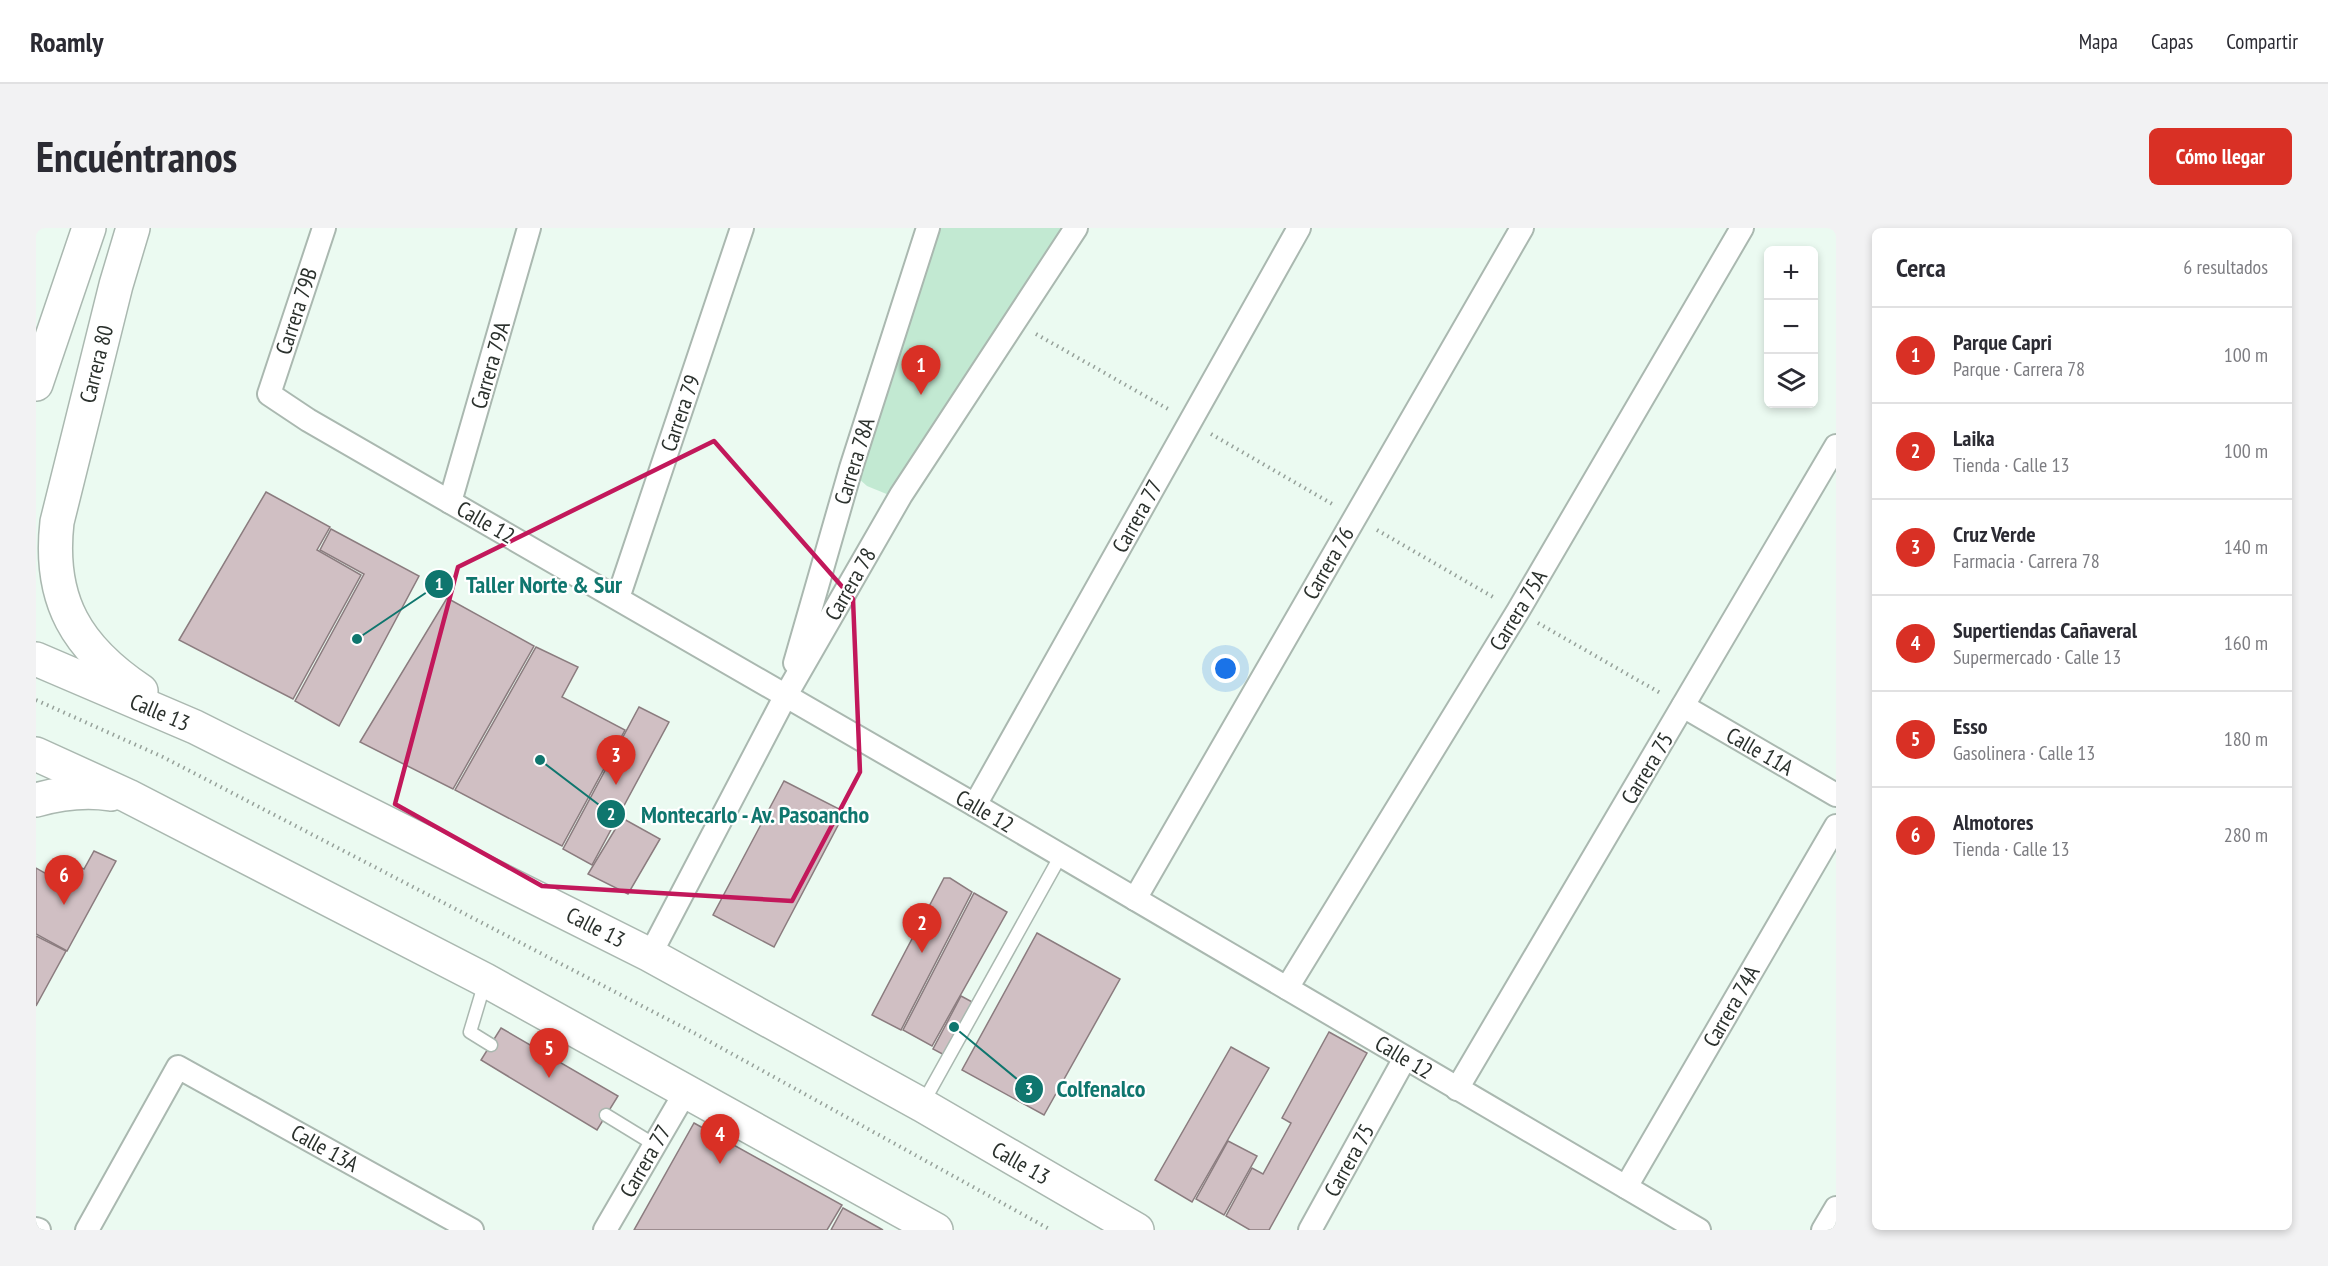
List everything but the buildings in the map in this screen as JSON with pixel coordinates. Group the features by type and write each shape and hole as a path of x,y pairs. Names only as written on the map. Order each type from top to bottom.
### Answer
{"main road":[{"path":"36,384 89,228"},
{"name":"Carrera 80","path":"133,228 116,285 57,522 56,565 59,586 66,606 86,645 131,684 195,727"},
{"path":"36,532 47,523 63,501"},
{"name":"Calle 13","path":"36,659 195,727 650,954 922,1105 1137,1230"},
{"path":"36,754 128,796 485,980 936,1230"},
{"path":"36,800 59,794 94,791 128,796"}],"street":[{"name":"Carrera 79B","path":"269,394 324,228"},
{"name":"Carrera 79A","path":"450,502 529,228"},
{"name":"Carrera 79","path":"618,598 742,228"},
{"name":"Carrera 78A","path":"786,695 851,468 928,228"},
{"name":"Carrera 78","path":"650,954 786,695 901,495 1076,228"},
{"name":"Carrera 77","path":"975,805 1299,228"},
{"name":"Carrera 76","path":"1135,898 1522,228"},
{"name":"Carrera 75A","path":"1287,988 1518,611 1742,228"},
{"name":"Calle 12","path":"269,394 308,420 1135,898 1699,1230"},
{"name":"Carrera 75","path":"1457,1089 1836,446"},
{"name":"Calle 11A","path":"1683,706 1836,795"},
{"name":"Carrera 74A","path":"1626,1187 1836,826"},
{"name":"Carrera 75","path":"1310,1230 1405,1058"},
{"name":"Calle 13A","path":"87,1230 178,1067 472,1230"},
{"name":"Carrera 77","path":"605,1230 686,1091"},
{"path":"1823,1230 1836,1208"}],"lane":[{"path":"922,1105 1060,855"},
{"path":"485,980 470,1032 491,1045"},
{"path":"606,1115 655,1145"}],"path":[{"path":"36,700 163,757 696,1034 1051,1230"}],"highlighted area":[{"path":"714,441 853,599 860,772 792,901 542,886 395,804 458,567"}],"green space":[{"path":"928,228 1076,228 889,495 867,486 858,478"}],"place":[{"name":"Parque Capri","path":"921,395"},
{"name":"Taller Norte & Sur","path":"357,639"},
{"name":"Montecarlo - Av. Pasoancho","path":"540,760"},
{"name":"Cruz Verde","path":"616,785"},
{"name":"Almotores","path":"64,905"},
{"name":"Laika","path":"922,953"},
{"name":"Colfenalco","path":"954,1027"},
{"name":"Esso","path":"549,1078"},
{"name":"Supertiendas Cañaveral","path":"720,1164"}]}
